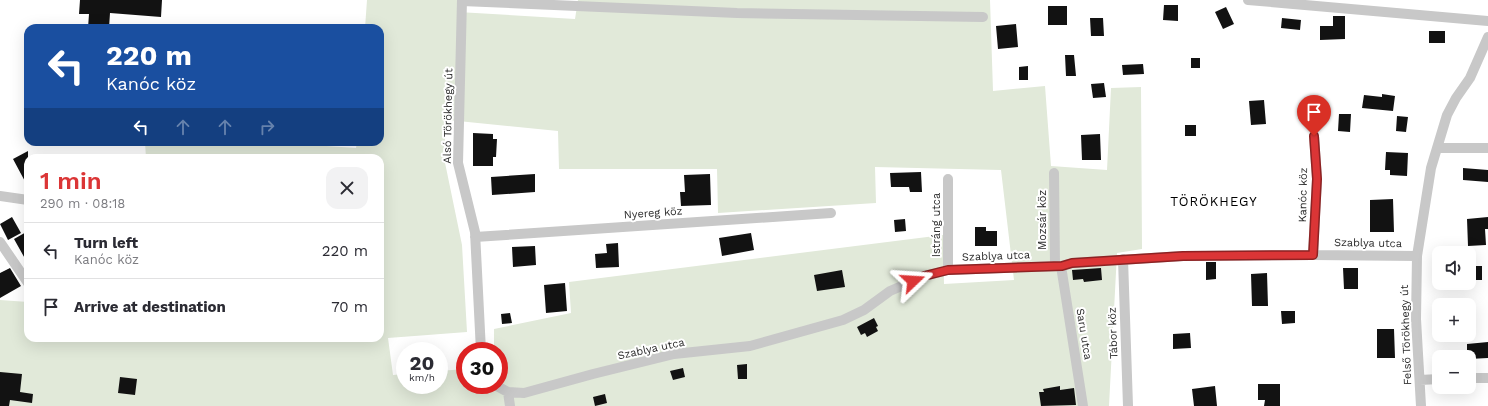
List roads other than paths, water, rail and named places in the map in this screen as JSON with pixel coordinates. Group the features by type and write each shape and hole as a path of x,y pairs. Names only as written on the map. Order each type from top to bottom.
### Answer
{"street":[{"path":"1248,0 1488,21"},
{"path":"462,1 737,13 983,17"},
{"name":"Alsó Törökhegy út","path":"462,1 458,163 475,237 481,342"},
{"name":"Felső Törökhegy út","path":"1421,406 1416,319 1416,256 1432,168 1447,115 1456,98 1470,78 1488,38"},
{"name":"Kanóc köz","path":"1313,255 1317,179 1314,136"},
{"path":"1438,148 1488,148"},
{"name":"Mozsár köz","path":"1054,173 1058,266"},
{"name":"Istráng utca","path":"948,179 948,270"},
{"path":"0,196 24,199"},
{"name":"Nyereg köz","path":"475,237 831,213"},
{"path":"0,242 24,277"},
{"name":"Szablya utca","path":"508,392 524,393 674,354 750,346 843,320 864,310 890,291 924,276 948,270 1058,266 1072,263 1183,256 1416,256"},
{"name":"Tábor köz","path":"1123,259 1128,406"},
{"name":"Saru utca","path":"1058,266 1083,406"},
{"path":"1476,378 1488,378"},
{"path":"1420,380 1432,379"},
{"path":"508,392 510,406"}],"district":[{"name":"TÖRÖKHEGY","path":"1214,201"}]}
